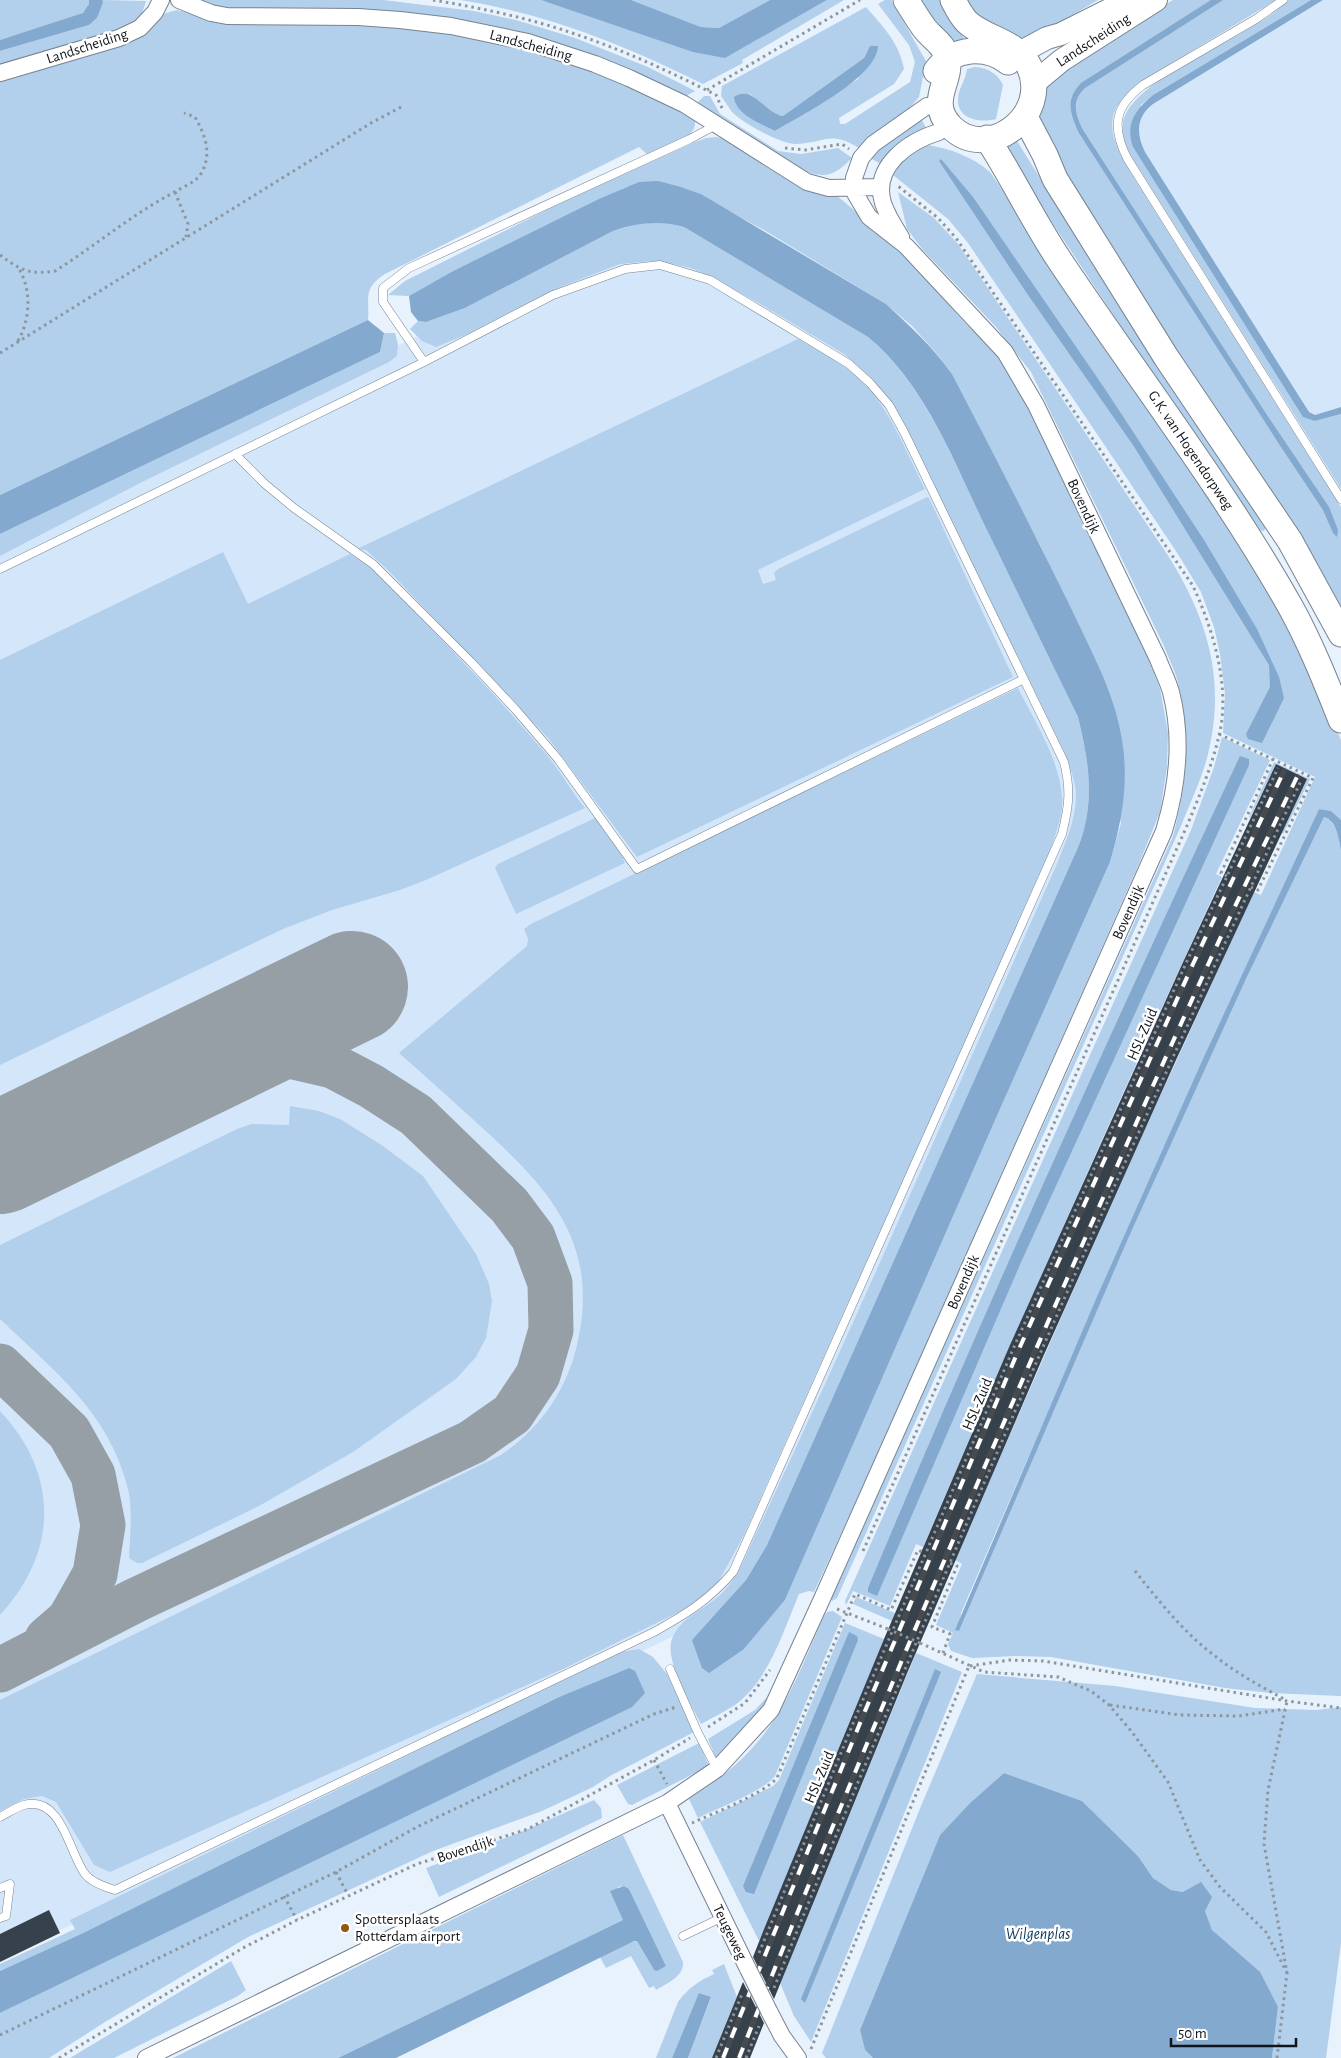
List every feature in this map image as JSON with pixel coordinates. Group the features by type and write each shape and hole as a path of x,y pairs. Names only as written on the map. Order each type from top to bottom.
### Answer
{"main road":[{"path":"906,0 926,30 930,48 948,70 940,98 945,130"},
{"path":"953,0 967,22 971,37 989,45 995,54 1023,66 1015,112 1021,121 983,146"},
{"path":"945,130 932,122 927,106 927,93 943,64 963,52 989,45"},
{"name":"G.K. van Hogendorpweg","path":"1021,121 1036,160 1054,179 1166,357 1290,541 1341,634"},
{"name":"G.K. van Hogendorpweg","path":"945,130 958,146 983,146 988,160 1018,193 1059,260 1141,376 1236,518 1290,608 1341,720"}],"street":[{"name":"Landscheiding","path":"0,73 119,38 140,28 155,12 161,0"},
{"name":"Landscheiding","path":"179,0 211,13 227,16 367,18 451,26 493,34 595,64 720,118 807,182 829,188 881,187"},
{"name":"Landscheiding","path":"1023,66 1053,45 1061,34 1129,0"},
{"name":"Landscheiding","path":"1023,66 1062,60 1156,0"},
{"path":"853,188 854,178 861,158 880,138 927,106"},
{"path":"881,187 883,174 893,160 910,145 945,130"},
{"name":"Bovendijk","path":"881,187 882,200 887,214 906,246"},
{"name":"Bovendijk","path":"146,2058 667,1803 717,1769 771,1710 1164,831 1171,807 1178,769 1177,731 1170,691 1036,405 1005,352 906,246 869,217 853,188"},
{"name":"Teugeweg","path":"667,1803 723,1917 753,1963 765,2015 798,2058"}],"lane":[{"path":"1283,0 1256,19 1131,94 1118,117 1118,134 1127,158 1341,498"},
{"path":"424,362 383,302 383,288 409,268 690,140 720,118"},
{"path":"0,569 424,362 553,295 625,270 660,265 710,280 849,364 870,383 889,405 904,432 1064,762 1069,784 1069,808 1062,834 733,1572 718,1590 696,1608 654,1632 115,1890 100,1885 85,1874 57,1818 48,1808 38,1804 25,1805 0,1817"},
{"path":"235,454 294,508 373,564 470,662 516,710 558,759 637,869 1024,679"},
{"path":"670,1669 698,1733 717,1769"},
{"path":"0,1888 10,1884 6,1916 0,1918"},
{"path":"684,1936 723,1917"}],"path":[{"path":"720,118 716,95 707,91 860,0"},
{"path":"0,353 370,123 402,106"},
{"path":"0,255 18,268 38,274 56,271 143,209 196,180 206,162 207,147 205,135 196,117 184,113"},
{"path":"779,148 805,150 842,144 861,158"},
{"path":"174,192 188,224 186,238"},
{"path":"17,343 23,332 28,311 24,277 18,268"},
{"path":"1219,734 1312,778 1258,890 1251,887"},
{"path":"1227,876 1221,873 1273,759"},
{"name":"HSL-Zuid","path":"753,1963 925,1553 1100,1153 1278,768"},
{"path":"772,1992 950,1563 1110,1195 1302,780"},
{"path":"679,1830 772,1784 777,1778 854,1594 891,1610 918,1550 925,1553"},
{"path":"943,1653 950,1634 932,1627 957,1566 950,1563"},
{"path":"1135,1571 1168,1612 1213,1655 1249,1680 1287,1701"},
{"path":"837,1609 984,1672 1058,1677 1091,1692 1109,1705 1132,1732 1168,1782 1200,1860 1220,1887 1266,1932 1287,1973"},
{"path":"969,1666 1010,1660 1043,1661 1341,1708"},
{"name":"Bovendijk","path":"59,2058 243,1948 297,1920 417,1864 528,1829 654,1760 745,1703 773,1666"},
{"path":"808,2058 969,1666"},
{"path":"1277,2058 1287,1973 1264,1844 1268,1790 1287,1701"},
{"path":"0,2035 336,1872 417,1827 654,1714 686,1703"},
{"path":"1109,1705 1180,1715 1239,1716 1285,1709"},
{"path":"654,1760 668,1785 667,1803"},
{"path":"336,1872 348,1895"},
{"path":"284,1896 297,1920"},
{"path":"716,2058 743,1993"},
{"path":"746,2058 765,2015"}],"shaded area":[{"path":"0,0 89,0 89,5 86,10 77,16 0,40"},
{"path":"102,0 146,1 141,17 123,29 0,67 0,51 89,25 97,18"},
{"path":"196,0 383,0 474,11 516,20 575,38 648,67 695,91 686,96 563,46 269,11 220,7"},
{"path":"461,0 541,0 730,55 827,0 844,0 742,60 743,63 703,84 644,56 555,22"},
{"path":"631,0 770,0 719,28 701,27"},
{"path":"885,0 891,0 926,61 919,97 909,109 859,148 834,139 796,144 781,141 737,117 721,96 722,86 866,7 894,43 902,59 904,69 894,84 839,118 840,124 845,124 910,82 915,62 909,45 878,4","holes":["870,46 858,79 775,131 749,93 774,114 783,116 864,58"]},
{"path":"920,0 941,0 966,42 949,48"},
{"path":"966,0 1098,0 1042,33 1019,38 981,23"},
{"path":"1173,0 1276,0 1142,81 1119,103 1112,125 1118,148 1132,175 1341,507 1341,611 1049,150 1040,128 1038,114 1045,83 1062,67"},
{"path":"1288,0 1311,0 1153,95 1141,105 1133,147 1315,421 1341,414 1341,489 1135,162 1123,133 1123,123 1131,106 1148,89 1170,73 1250,28 1272,14"},
{"path":"1323,0 1341,0 1341,407 1315,415 1309,412 1145,152 1138,130 1141,117 1153,104"},
{"path":"177,10 199,16 345,21 481,35 595,69 694,117 695,124 687,137 672,146 649,156 639,147 385,274 370,289 368,320 0,495 0,77"},
{"path":"975,67 992,72 1003,85 996,119 977,120 961,112 958,95 967,69"},
{"path":"704,96 710,96 720,114 778,151 801,154 838,148 852,158 840,169 829,174 823,175 801,170 696,104"},
{"path":"920,116 926,128 901,144 881,164 870,158 889,138"},
{"path":"716,137 731,140 757,161 807,190 836,195 873,226 918,270 964,322 999,356 1012,375 1143,645 1160,688 1168,733 1167,767 1160,812 1138,866 877,1456 814,1592 809,1591 799,1594 774,1654 766,1669 747,1695 735,1705 701,1724 675,1670 671,1648 672,1639 676,1631 688,1618 724,1591 734,1578 745,1557 870,1285 1057,864 1070,831 1074,814 1076,805 1075,785 1064,751 902,421 872,379 844,354 711,277 691,268 651,261 620,264 563,286 470,333 436,347 422,341 410,329 418,321 426,322 465,308 613,231 648,223 665,223 684,227 868,337 888,356 905,377 921,399 948,448 1078,717 1088,773 1089,801 1084,829 1077,850 767,1545 746,1580 693,1640 744,1649 785,1600 1110,862 1121,823 1093,655 1041,547 952,374 912,326 886,304 701,194 681,187 627,187 453,271 409,296 388,295 405,281 570,198 695,142"},
{"path":"1015,138 1079,240 1267,524 1264,531 1256,530 1000,144"},
{"path":"928,145 961,154 990,172 1223,512 1309,665 1341,740 1341,820 1331,811 1319,809 1182,1109 1049,1411 961,1613 959,1631 1128,1239 1246,979 1324,817 1332,822 1338,835 1341,850 1341,1696 1271,1693 1225,1688 1051,1657 972,1658 951,1651 948,1644 953,1633 936,1625 962,1564 955,1560 1122,1179 1254,892 1261,895 1315,777 1223,733 1225,694 1220,654 1214,627 1201,592 1176,551 968,243 948,219 893,175 910,150"},
{"path":"898,192 934,218 958,244 1169,557 1183,581 1203,628 1210,651 1215,701 1208,754 1181,826 837,1598 832,1601 831,1599 1173,836 1182,798 1186,762 1183,706 1176,676 1164,646 1031,372 996,327 923,250 907,229"},
{"path":"636,230 858,338 1071,730 1078,819 762,1543 705,1621 0,1959 0,539"},
{"path":"384,333 395,333 398,344 397,356 389,362 142,482 0,556 0,534 380,352"},
{"path":"798,339 841,364 866,385 877,398 895,427 925,489 758,570 763,584 776,580 774,573 778,569 927,497 1013,677 637,857 549,739 388,570 366,550 357,549"},
{"path":"223,552 248,604 350,554 370,567 505,707 547,755 585,808 426,880 400,890 332,910 283,929 0,1065 0,660"},
{"path":"1018,688 1048,746 1058,776 1062,807 1050,852 743,1537 716,1586 693,1605 565,1668 110,1872 94,1865 56,1802 42,1796 24,1799 0,1811 0,1700 501,1455 527,1434 538,1422 565,1381 576,1349 582,1312 582,1279 576,1250 564,1222 548,1197 528,1172 399,1053 527,946 528,939 524,929 531,924"},
{"path":"1222,737 1270,760 1216,874 1222,877 1070,1211 923,1547 916,1544 890,1606 853,1591 846,1605 845,1601 1191,830 1214,767"},
{"path":"1274,762 1310,779 1283,834 1281,833 1307,779 1276,764 1249,817"},
{"path":"595,818 625,863 516,914 495,868 498,864"},
{"path":"290,1106 319,1111 340,1119 383,1146 423,1176 476,1254 489,1284 492,1301 486,1338 476,1357 456,1379 353,1452 259,1506 142,1563 137,1563 129,1558 130,1497 119,1462 108,1437 78,1395 0,1319 0,1245 237,1129 252,1124 289,1125"},
{"path":"0,1411 20,1436 33,1461 42,1487 44,1513 41,1540 33,1566 19,1591 0,1615"},
{"path":"856,1597 895,1613 892,1621 853,1604"},
{"path":"833,1611 842,1617 775,1776 750,1794 698,1818 689,1799 731,1768 747,1754 766,1732 794,1684 824,1616 827,1612"},
{"path":"845,1623 884,1639 759,1941 700,1822 773,1786 779,1780"},
{"path":"639,1649 653,1657 667,1674 694,1732 610,1776 593,1787 542,1811 433,1851 248,1937 105,2022 49,2058 0,2058 0,2013 305,1864 629,1668 559,1697 81,1934 0,1971 0,1964 75,1929 70,1920 620,1652"},
{"path":"916,1653 962,1672 811,2042 794,2016 780,1983"},
{"path":"977,1674 1115,1686 1255,1708 1316,1710 1341,1707 1341,1943 1326,2058 1272,2058 1278,2007 1231,1949 1212,1930 1205,1911 1183,1892 1171,1890 1153,1878 1138,1856 1082,1801 1004,1773 970,1803 940,1835 860,2030 865,2050 873,2058 826,2058 822,2053 921,1806"},
{"path":"769,1695 766,1707 717,1760 708,1739 755,1710"},
{"path":"699,1743 709,1766 632,1805 628,1804 617,1785"},
{"path":"594,1800 601,1808 602,1818 439,1897 426,1868 521,1832"},
{"path":"623,1835 683,1962 683,1967 678,1976 656,1990 654,1986 649,1988 631,1956 606,1968 600,1957 629,1942 637,1941 654,1970 666,1966 629,1889 624,1886 618,1887 623,1920 338,2058 173,2058"},
{"path":"231,1961 246,1990 238,1996 114,2058 70,2058"},
{"path":"724,1964 737,1997 712,2058 688,2058 711,1998 700,1993 672,2058 656,2058 678,2002 694,1985 714,1974 712,1970"}],"water":[{"path":"89,0 102,0 103,2 97,18 89,25 0,51 0,40 83,13 89,4"},
{"path":"541,0 631,0 701,27 719,28 770,0 827,0 725,58 693,52"},
{"path":"1211,0 1223,0 1085,88 1076,103 1076,113 1083,130 1265,412 1329,507 1338,530 1337,537 1333,533 1323,510 1079,133 1071,113 1073,95 1081,83"},
{"path":"1311,0 1323,0 1153,104 1143,114 1139,132 1145,152 1309,412 1315,415 1341,407 1341,414 1315,421 1303,417 1133,147 1130,131 1133,118 1141,106 1153,95"},
{"path":"870,46 878,46 874,58 865,71 852,83 819,106 775,131 744,114 736,103 734,97 747,94 776,114 783,116 864,58"},
{"path":"941,159 973,197 1105,389 1204,540 1257,629 1279,677 1284,698 1262,743 1248,739 1246,734 1270,687 1269,665 1133,445 1026,292 939,161"},
{"path":"658,181 701,194 886,304 921,337 945,364 952,374 1027,519 1101,672 1119,723 1125,771 1121,817 1110,862 785,1600 744,1649 709,1673 702,1668 692,1640 746,1580 767,1545 1077,850 1087,815 1089,787 1084,745 1078,717 948,448 921,399 905,376 888,355 868,337 684,227 657,223 640,224 613,231 465,308 426,322 418,321 411,312 409,296 453,271 599,199 639,182"},
{"path":"368,320 384,333 380,352 0,534 0,495"},
{"path":"1240,756 1249,759 1249,765 1022,1260 877,1596 868,1592 868,1588 912,1483 1096,1066"},
{"path":"1319,809 1331,811 1341,820 1341,850 1338,835 1332,822 1324,817 1246,979 1128,1239 959,1631 955,1630 1096,1299 1203,1059"},
{"path":"849,1632 857,1636 858,1640 754,1894 746,1892 743,1886"},
{"path":"629,1668 635,1671 645,1693 632,1707 0,2013 0,1971 81,1934 559,1697"},
{"path":"935,1669 941,1672 805,2003 801,1999"},
{"name":"Wilgenplas","path":"1004,1773 1082,1801 1138,1856 1153,1878 1171,1890 1183,1892 1201,1882 1212,1897 1205,1911 1212,1930 1260,1972 1278,2007 1272,2058 873,2058 865,2050 860,2030 940,1835 970,1803"},
{"path":"624,1886 629,1889 666,1966 657,1971 654,1970 637,1941 634,1941 396,2058 338,2058 623,1920 610,1891"},
{"path":"699,1993 711,1997 688,2058 672,2058"}],"building":[{"path":"1276,764 1307,779 1176,1060 1043,1357 908,1671 774,1999 753,1957 764,1929 884,1639 1010,1345 1184,960"},
{"path":"49,1910 60,1933 0,1962 0,1934"},
{"path":"743,1982 764,2023 750,2058 712,2058"}],"taxiway":[{"path":"0,1670 136,1600 472,1442 512,1414 538,1375 551,1330 550,1283 533,1237 509,1205 416,1115 371,1086 333,1066 290,1056 242,1058 163,1079"},
{"path":"0,1366 69,1432 93,1475 103,1525 95,1574 69,1620 47,1639"}],"runway":[{"path":"0,1158 352,987"}],"railway":[{"path":"723,2058 865,1711 1019,1349 1193,964 1284,771"},
{"path":"739,2058 864,1751 994,1445 1188,1009 1297,777"}],"place":[{"name":"Spottersplaats Rotterdam airport","path":"345,1928"}]}
